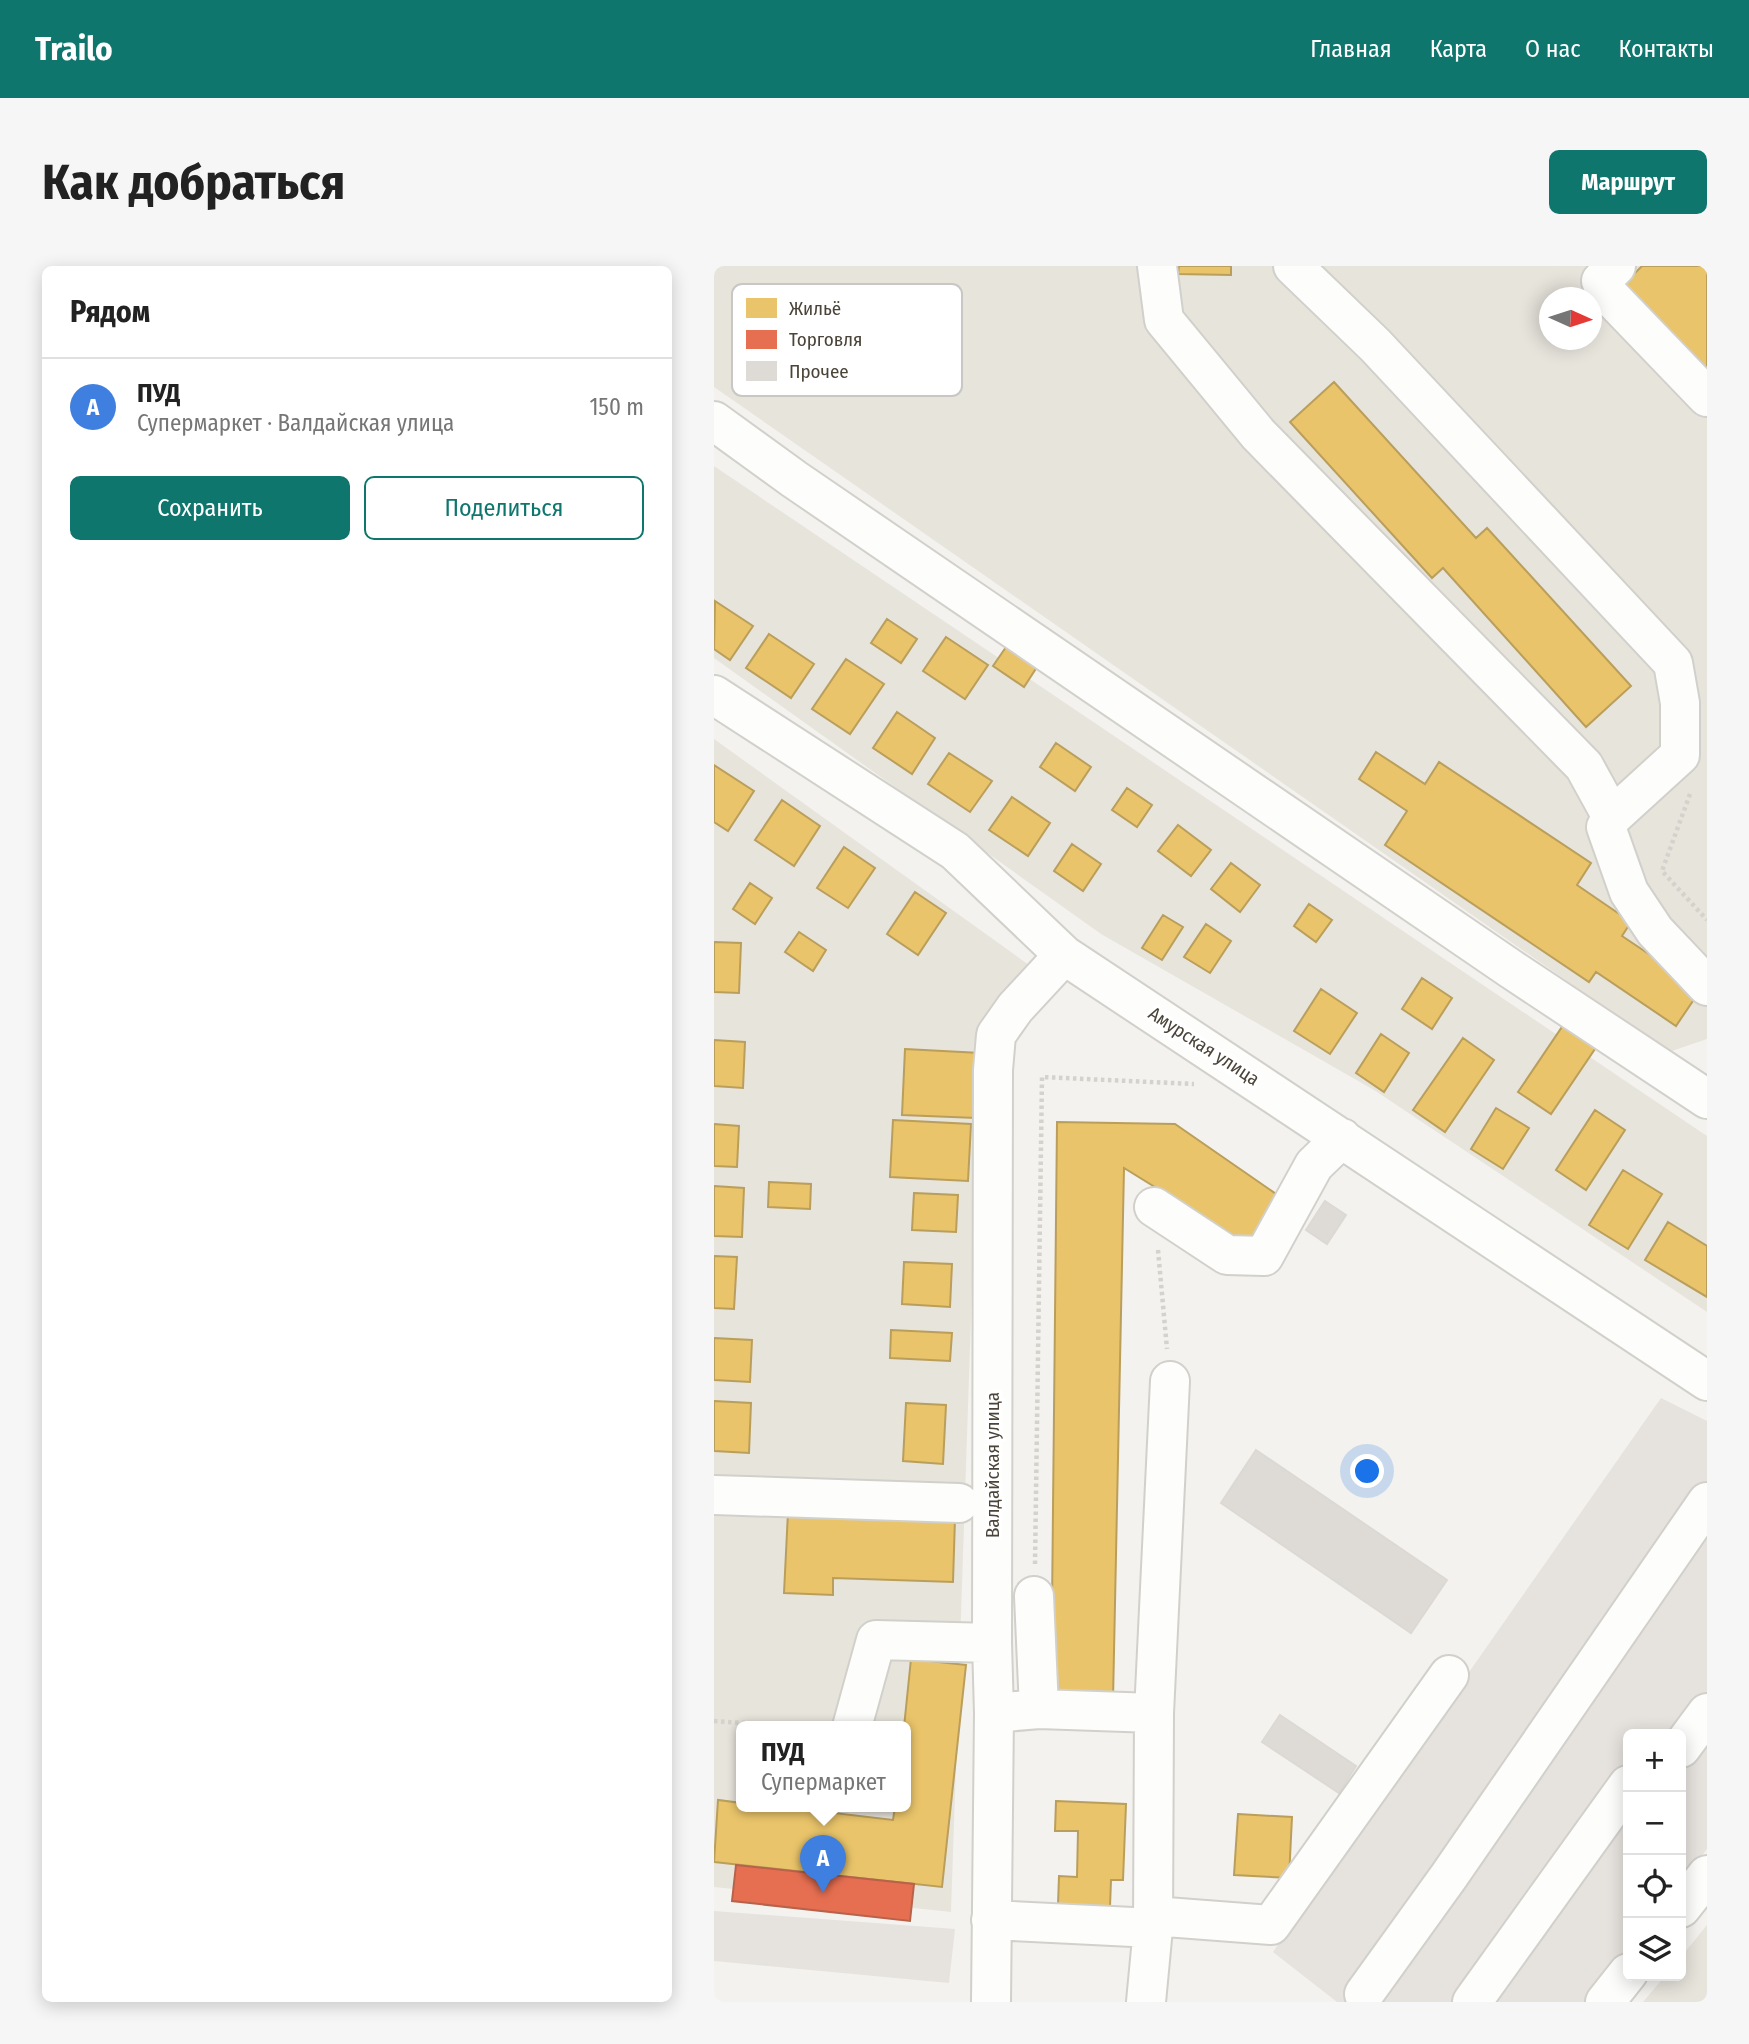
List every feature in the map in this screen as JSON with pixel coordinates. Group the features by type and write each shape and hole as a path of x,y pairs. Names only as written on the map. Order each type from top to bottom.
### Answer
{"street":[{"path":"1157,266 1164,320 1205,372 1258,434 1584,766 1612,817"},
{"path":"1293,266 1375,345 1673,663 1680,704 1680,755 1612,817 1606,827 1629,892 1655,931 1707,986"},
{"path":"1616,266 1601,281 1606,292 1707,397"},
{"path":"714,421 794,479 1511,969 1707,1099"},
{"name":"Амурская улица","path":"714,695 955,851 1064,955 1707,1381"},
{"name":"Валдайская улица","path":"991,2002 994,1713 993,1070 996,1035 1015,1008 1064,955"},
{"path":"1154,1206 1227,1255 1264,1256 1314,1165 1342,1138"},
{"path":"1146,2002 1153,1922 1154,1713 1170,1381"},
{"path":"714,1495 959,1503"},
{"path":"1364,1994 1449,1876 1707,1502"},
{"path":"1034,1596 1039,1709"},
{"path":"854,1721 876,1640 992,1643"},
{"path":"991,1920 1153,1922 1284,1933 1449,1675"},
{"path":"994,1713 1039,1709 1154,1713"},
{"path":"1686,1741 1707,1713"},
{"path":"1472,2002 1623,1792"},
{"path":"1686,1902 1707,1875"},
{"path":"1605,2002 1623,1979"}],"path":[{"path":"1691,788 1689,802 1662,871 1707,920"},
{"path":"1034,1596 1042,1077 1201,1084"},
{"path":"1154,1206 1170,1381"},
{"path":"714,1721 736,1722"}],"shaded area":[{"path":"714,266 1707,266 1707,1039 1669,1052 714,387"},
{"path":"714,466 1707,1136 1707,1312 1374,1090 1101,934 714,658"},
{"path":"714,739 1029,965 981,1021 951,1912 714,1887"},
{"path":"1661,1398 1707,1421 1707,1849 1686,1877 1686,1729 1623,1729 1623,1959 1590,2002 1337,2002 1273,1952"},
{"path":"714,1911 955,1929 949,1983 714,1961"},
{"path":"1707,1925 1707,2002 1643,2002 1661,1981 1686,1981 1686,1951"}],"building: Жильё":[{"path":"1179,266 1231,266 1231,275 1178,274"},
{"path":"1642,266 1707,266 1707,374 1623,285"},
{"path":"1334,382 1476,538 1487,528 1631,686 1586,727 1443,568 1432,578 1290,422"},
{"path":"715,601 753,626 730,660 714,649"},
{"path":"887,619 917,639 901,663 871,643"},
{"path":"769,634 814,664 791,698 746,668"},
{"path":"946,637 988,665 965,699 923,671"},
{"path":"1006,647 1037,667 1024,687 993,666"},
{"path":"846,659 884,684 850,734 812,709"},
{"path":"897,712 935,738 912,774 873,748"},
{"path":"1056,743 1091,767 1075,791 1040,767"},
{"path":"1376,752 1425,784 1439,762 1591,863 1577,885 1631,922 1622,936 1701,989 1676,1026 1596,972 1589,982 1385,845 1407,811 1359,779"},
{"path":"949,753 992,781 970,812 928,784"},
{"path":"714,765 754,791 728,831 714,822"},
{"path":"1127,788 1152,805 1137,827 1112,810"},
{"path":"1012,797 1050,823 1028,856 989,830"},
{"path":"782,800 820,826 794,866 755,840"},
{"path":"1178,825 1211,850 1191,876 1158,851"},
{"path":"1072,844 1101,864 1083,891 1054,871"},
{"path":"844,847 875,868 848,908 817,888"},
{"path":"1231,863 1260,885 1240,912 1211,889"},
{"path":"750,883 772,898 755,924 733,909"},
{"path":"915,892 946,913 918,955 887,934"},
{"path":"1309,904 1332,920 1316,942 1294,926"},
{"path":"1163,915 1183,927 1162,960 1142,948"},
{"path":"1206,924 1231,941 1210,973 1184,957"},
{"path":"799,932 826,950 813,971 785,952"},
{"path":"714,942 741,943 739,993 714,992"},
{"path":"1422,978 1452,998 1432,1029 1402,1009"},
{"path":"1321,989 1357,1013 1330,1054 1294,1031"},
{"path":"1566,1021 1599,1043 1551,1114 1518,1092"},
{"path":"1381,1034 1409,1053 1384,1092 1356,1073"},
{"path":"1463,1038 1494,1060 1445,1132 1413,1110"},
{"path":"714,1040 745,1042 743,1088 714,1086"},
{"path":"905,1049 980,1053 976,1118 902,1115"},
{"path":"1496,1108 1529,1128 1503,1169 1471,1149"},
{"path":"1595,1110 1625,1130 1586,1190 1556,1170"},
{"path":"893,1120 971,1124 968,1181 890,1177"},
{"path":"1057,1122 1175,1124 1279,1196 1247,1244 1124,1168 1113,1700 1051,1703"},
{"path":"714,1124 739,1126 737,1167 714,1166"},
{"path":"1623,1170 1662,1194 1628,1249 1589,1225"},
{"path":"769,1182 811,1184 810,1209 768,1207"},
{"path":"714,1186 744,1188 742,1237 714,1236"},
{"path":"914,1193 958,1195 956,1232 912,1230"},
{"path":"1668,1222 1707,1246 1707,1297 1645,1260"},
{"path":"714,1256 737,1257 734,1309 714,1308"},
{"path":"904,1262 952,1264 950,1307 902,1304"},
{"path":"891,1330 952,1333 950,1361 890,1358"},
{"path":"714,1338 752,1340 750,1382 714,1380"},
{"path":"714,1401 751,1403 749,1453 714,1451"},
{"path":"906,1403 946,1405 943,1464 903,1461"},
{"path":"788,1512 955,1518 953,1582 833,1578 833,1595 784,1593"},
{"path":"911,1659 966,1665 942,1887 714,1862 718,1800 736,1802 736,1812 825,1812 893,1820 894,1812 911,1812 911,1721 905,1721"},
{"path":"1056,1801 1126,1804 1123,1880 1111,1880 1110,1907 1058,1905 1059,1876 1077,1877 1078,1831 1055,1831"},
{"path":"1238,1814 1292,1817 1289,1878 1234,1875"}],"building: Торговля":[{"path":"736,1865 914,1884 910,1921 732,1901"}],"building: Прочее":[{"path":"1325,1201 1346,1215 1327,1244 1306,1230"},
{"path":"1256,1450 1447,1580 1411,1633 1221,1503"},
{"path":"1280,1715 1356,1766 1339,1793 1262,1742"}],"place":[{"name":"ПУД","path":"823,1893"}]}
